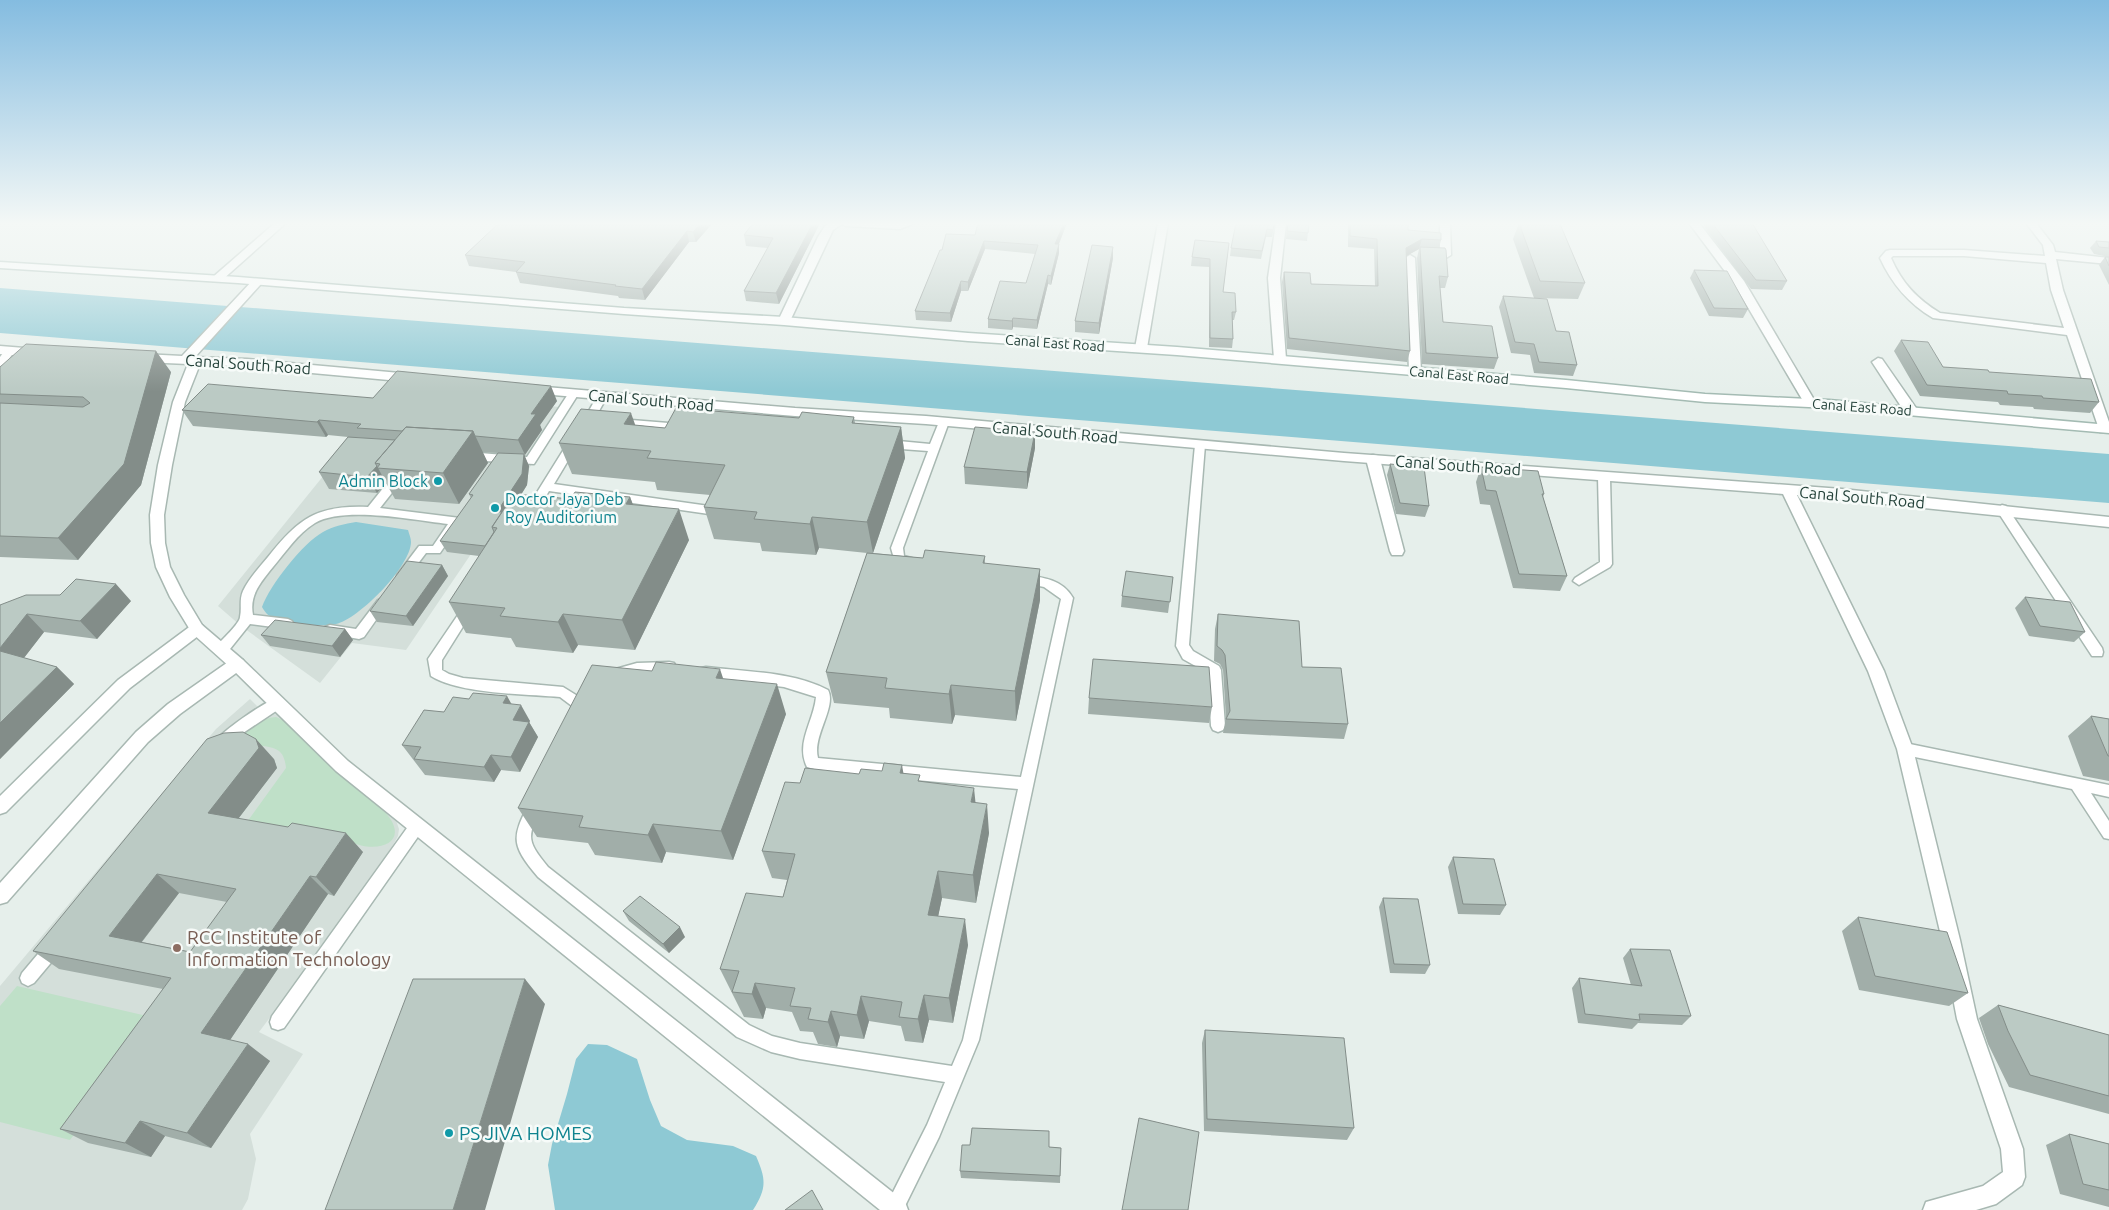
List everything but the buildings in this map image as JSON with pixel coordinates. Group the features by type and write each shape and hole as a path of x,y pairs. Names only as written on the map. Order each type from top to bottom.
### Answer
{"street":[{"name":"Canal East Road","path":"223,279 624,311 784,321 968,338 1141,348 1280,359 1705,398 1810,403 2107,429"},
{"path":"784,321 803,279"},
{"path":"1141,348 1153,279"},
{"path":"1274,279 1280,359"},
{"path":"1415,279 1415,371"},
{"path":"1737,279 1810,403"},
{"path":"1895,279 1918,306 1936,316 2071,332"},
{"path":"2055,279 2071,332 2107,429"},
{"path":"257,282 191,357 165,465 157,515 158,543 163,567 177,596 197,629 237,664 342,766 896,1209"},
{"path":"5,350 46,354"},
{"name":"Canal South Road","path":"129,358 191,357 427,380"},
{"path":"1878,362 1911,411"},
{"name":"Canal South Road","path":"520,388 1373,459 1788,490 2109,522"},
{"path":"1373,459 1396,550"},
{"path":"1788,490 1876,671 1905,749 1951,940 1967,1019 2012,1149 2014,1177 1988,1196 1934,1210"},
{"path":"0,807 124,684 197,629"},
{"path":"0,896 142,737 182,703 237,664"}],"lane":[{"path":"0,363 5,350"},
{"path":"454,455 496,462 530,461 574,393"},
{"path":"525,520 546,487 599,421 603,395"},
{"path":"599,421 688,428"},
{"path":"927,566 899,559 897,548 944,422"},
{"path":"875,443 934,448"},
{"path":"1200,445 1182,646 1188,656 1214,670 1218,726"},
{"path":"371,512 407,467"},
{"path":"1580,581 1606,564 1604,476"},
{"path":"546,487 716,511"},
{"path":"221,650 247,619 245,601 258,577 301,527 314,518 331,512 350,510 458,517 436,550 424,549 359,634 322,629"},
{"path":"2002,510 2098,652"},
{"path":"896,1209 958,1075 971,1040 1067,598 1058,587 1042,582 1013,578"},
{"path":"478,594 436,659 436,672 445,678 463,682 563,692 579,704 576,727"},
{"path":"247,619 303,626"},
{"path":"602,681 619,673 637,668 684,669 814,688 823,694 823,704 811,737 808,753 812,763 824,766 1026,784"},
{"path":"570,698 586,690"},
{"path":"210,756 238,729 277,703"},
{"path":"1905,749 2109,791"},
{"path":"2076,783 2109,833"},
{"path":"541,793 524,827 524,849 543,872 743,1030 771,1044 800,1051 958,1075"},
{"path":"278,1022 417,826"},
{"path":"28,978 66,932"}],"shaded area":[{"path":"392,391 570,408 406,650 352,643 320,683 241,626 218,606"},
{"name":"RCC Institute of Information Technology","path":"250,699 263,712 280,715 395,817 399,829 398,836 393,845 350,911 259,1032 303,1054 250,1134 256,1159 248,1199 242,1210 0,1210 0,986 216,729"}],"green space":[{"path":"276,717 283,720 326,762 385,812 395,830 394,837 390,842 375,847 366,846 247,822 286,768 285,761 280,752 255,744 243,736 257,723"},
{"path":"17,986 160,1019 70,1140 0,1122 0,1006"}],"water":[{"path":"0,288 2109,454 2109,503 0,333"},
{"path":"356,522 408,530 411,542 409,552 403,564 382,590 357,612 336,624 294,623 268,615 262,607 266,598 288,565 306,545 323,532"},
{"path":"588,1044 607,1045 637,1059 650,1100 661,1126 687,1140 733,1146 756,1156 764,1183 761,1196 753,1210 555,1210 548,1165 552,1144 576,1059"}],"place":[{"name":"Admin Block","path":"438,481"},
{"name":"Doctor Jaya Deb Roy Auditorium","path":"495,508"},
{"name":"RCC Institute of Information Technology","path":"177,948"},
{"name":"PS JIVA HOMES","path":"449,1133"}]}
